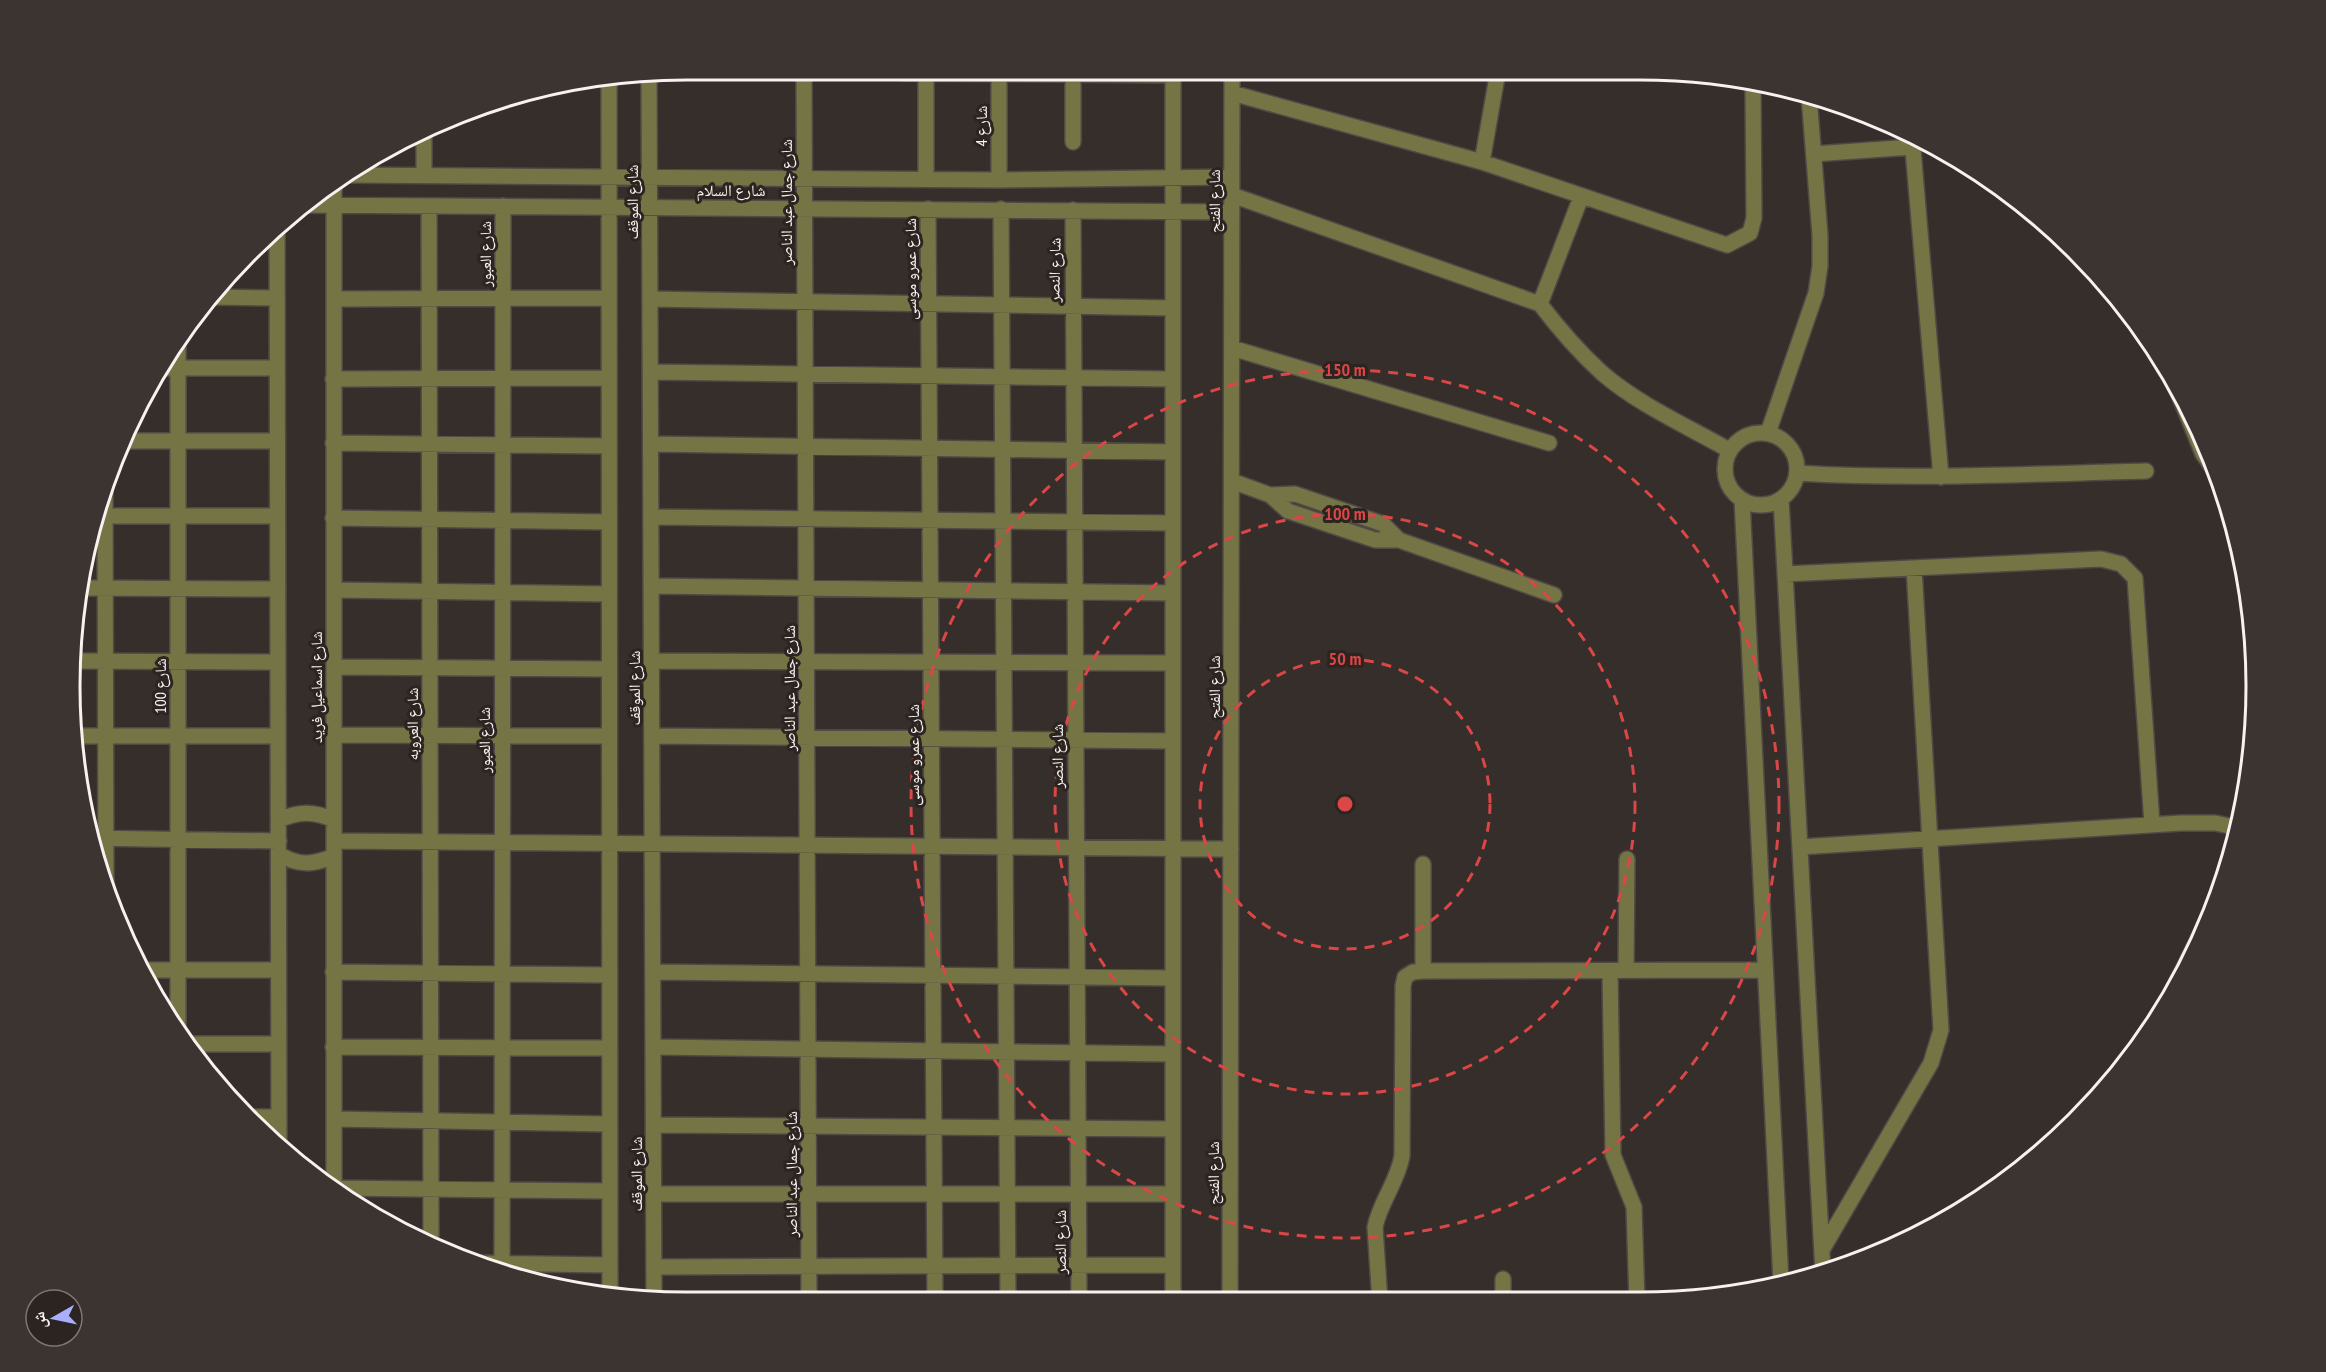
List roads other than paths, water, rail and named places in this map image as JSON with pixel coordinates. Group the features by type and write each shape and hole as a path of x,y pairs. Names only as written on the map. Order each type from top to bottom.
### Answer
{"street":[{"name":"شارع جمال عبد الناصر","path":"804,80 809,1292"},
{"path":"926,80 926,179"},
{"name":"شارع 4","path":"999,80 999,180"},
{"path":"1073,80 1073,142"},
{"path":"1173,80 1173,1292"},
{"name":"شارع الفتح","path":"1230,1292 1232,80"},
{"path":"1482,162 1496,80"},
{"name":"شارع الموقف","path":"649,81 654,1291"},
{"name":"شارع الموقف","path":"609,85 607,298 609,1287"},
{"path":"1232,93 1482,162 1727,245 1750,233 1754,218 1754,90"},
{"path":"1768,433 1816,293 1820,235 1810,104"},
{"path":"424,139 424,175"},
{"path":"1814,154 1909,142"},
{"path":"1912,144 1941,477"},
{"name":"شارع السلام","path":"360,175 999,180 1232,177"},
{"name":"شارع اسماعيل فريد","path":"334,193 334,1179"},
{"path":"1232,195 1540,304 1569,341 1603,374 1650,406 1729,450"},
{"path":"1540,304 1581,197"},
{"name":"شارع السلام","path":"317,205 1232,212"},
{"name":"شارع العروبه","path":"429,206 431,1236"},
{"name":"شارع العبور","path":"502,1263 504,206"},
{"name":"شارع عمرو موسى","path":"928,209 935,1292"},
{"path":"1001,209 1008,1292"},
{"name":"شارع النصر","path":"1073,210 1072,378 1079,1292"},
{"path":"277,238 279,1135"},
{"path":"221,297 277,298"},
{"path":"334,299 607,298"},
{"path":"650,299 1173,308"},
{"path":"1232,348 1549,444"},
{"name":"شارع 100","path":"177,356 178,1017"},
{"path":"170,368 277,368"},
{"path":"651,372 1173,379"},
{"path":"333,379 608,378"},
{"path":"1768,433 1777,436 1790,448 1795,456 1797,473 1794,483 1781,499 1762,505 1742,500 1735,494 1725,478 1725,459 1735,443 1750,434 1768,433"},
{"path":"132,441 277,441"},
{"path":"333,443 608,446"},
{"path":"651,444 1173,452"},
{"path":"1797,473 1856,477 1941,477 2146,471"},
{"path":"1232,481 1270,495 1295,494 1383,524 1399,540 1554,595"},
{"path":"1781,499 1823,1264"},
{"path":"1742,500 1781,1276"},
{"path":"104,516 277,516"},
{"path":"651,517 1173,522"},
{"path":"333,518 608,522"},
{"path":"100,529 105,588 106,862"},
{"path":"1785,574 2101,559 2121,564 2135,578 2152,824"},
{"path":"1822,1251 1931,1063 1937,1047 1940,1013 1914,568"},
{"path":"651,586 1173,593"},
{"path":"88,588 278,589"},
{"path":"334,590 608,594"},
{"path":"81,661 278,662"},
{"path":"652,661 1173,663"},
{"path":"334,667 608,669"},
{"path":"334,735 609,736"},
{"path":"82,736 278,736"},
{"path":"652,736 1173,741"},
{"path":"279,820 292,814 307,812 321,814 334,820"},
{"path":"1800,847 2152,824 2215,823 2230,826"},
{"path":"99,838 178,839 279,848 290,861 305,864 320,862 334,848 430,842 1231,849"},
{"path":"1626,970 1627,859"},
{"path":"1423,864 1423,971"},
{"path":"151,970 278,970"},
{"path":"1379,1292 1375,1227 1377,1216 1400,1167 1402,1156 1402,986 1405,977 1413,972 1423,971 1766,970"},
{"path":"1610,971 1613,1155 1634,1207 1637,1292"},
{"path":"333,972 609,975"},
{"path":"653,972 1173,978"},
{"path":"197,1044 278,1044"},
{"path":"333,1047 609,1048"},
{"path":"653,1047 1173,1054"},
{"path":"259,1117 279,1117"},
{"path":"334,1119 609,1124"},
{"path":"654,1125 1173,1130"},
{"path":"349,1190 609,1191"},
{"path":"654,1194 1173,1194"},
{"path":"515,1268 609,1265"},
{"path":"654,1267 1173,1265"},
{"path":"1503,1279 1503,1292"}]}
